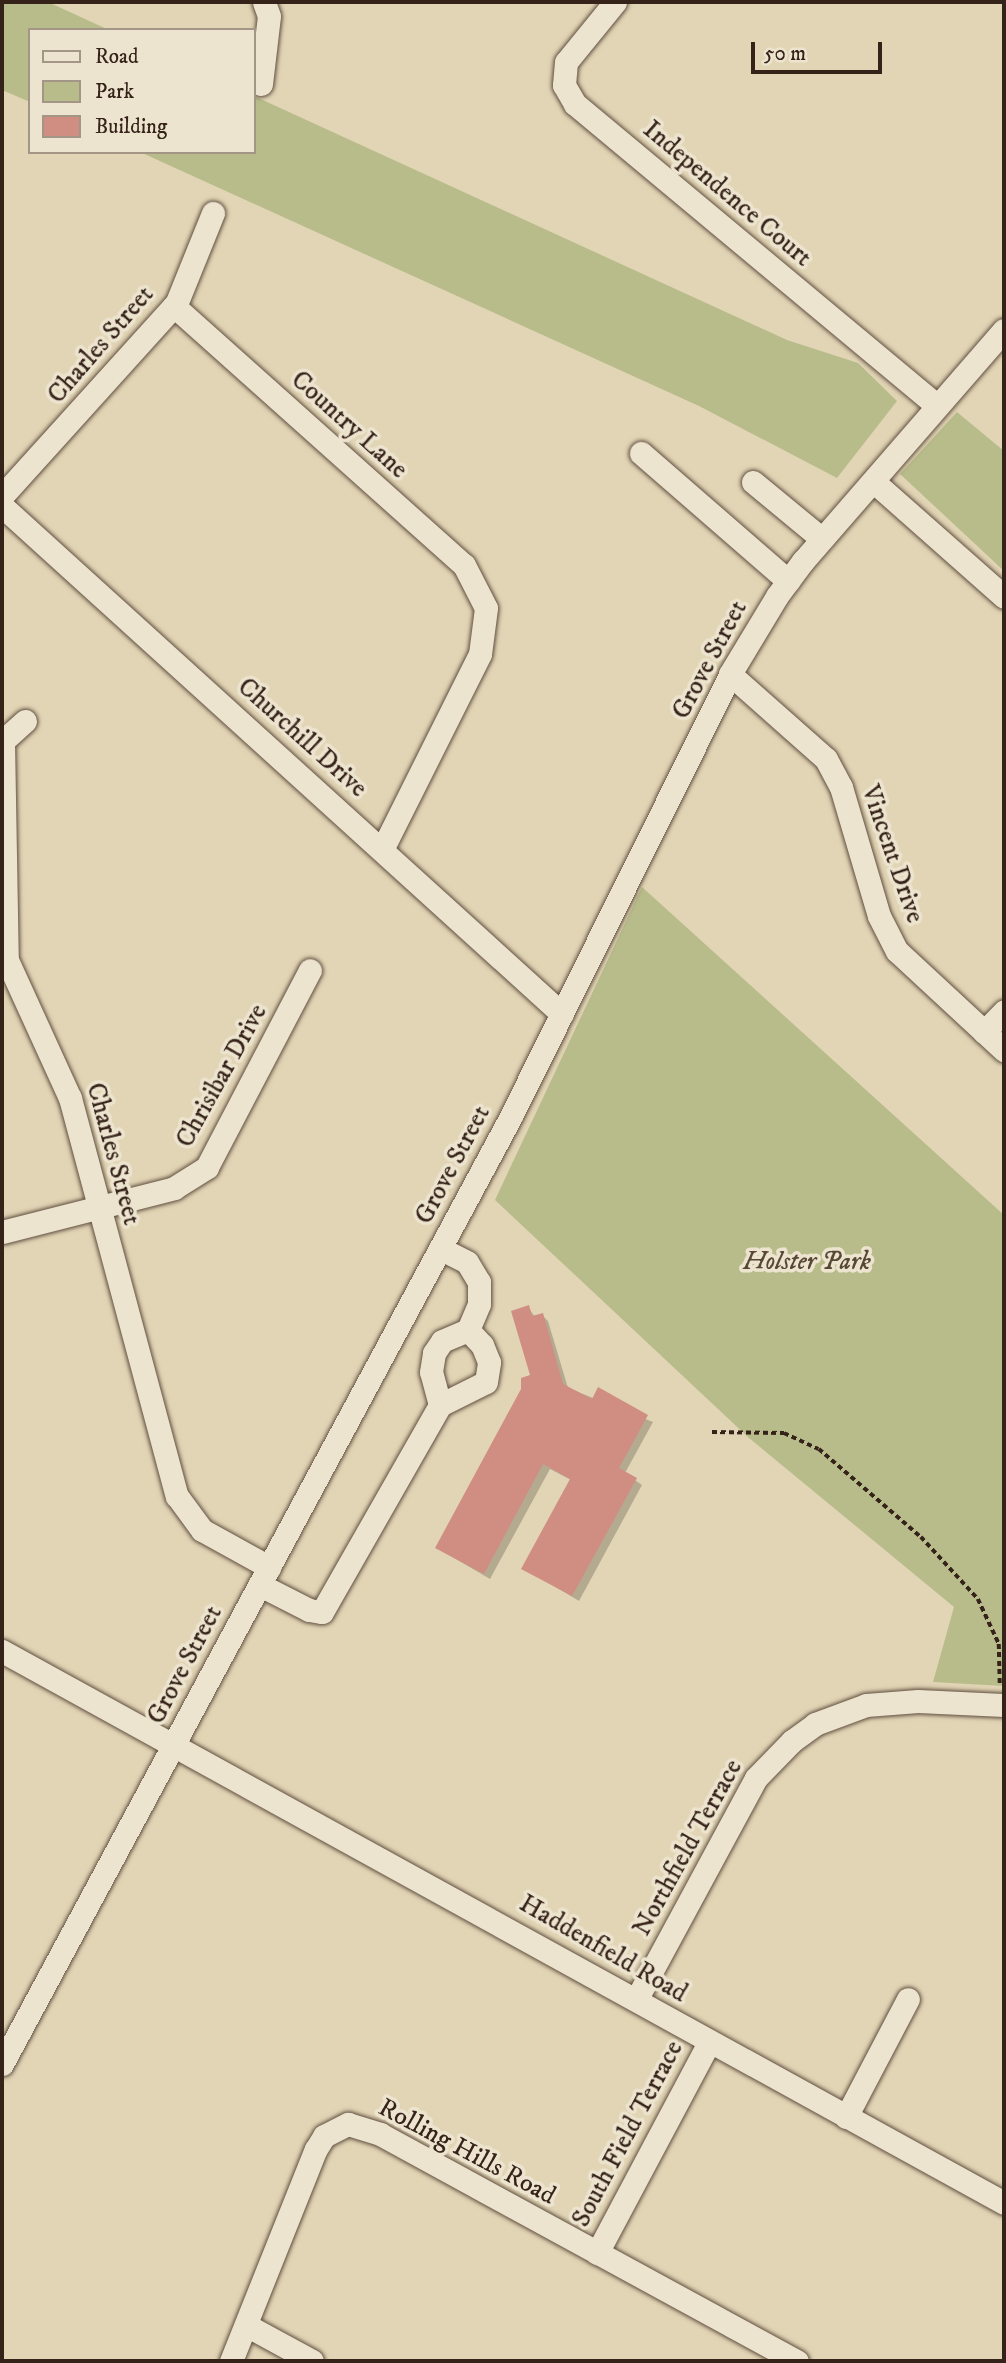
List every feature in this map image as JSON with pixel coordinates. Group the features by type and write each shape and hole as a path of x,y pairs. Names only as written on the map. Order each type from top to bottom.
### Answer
{"street":[{"path":"261,84 269,16 264,2"},
{"name":"Independence Court","path":"615,2 576,44 566,62 564,85 575,104 937,407"},
{"name":"Charles Street","path":"2,496 174,306 213,213"},
{"name":"Country Lane","path":"174,306 464,565 480,593 487,623 480,654 382,850"},
{"name":"Grove Street","path":"2,2064 440,1248 562,1014 730,674 788,581 1004,330"},
{"path":"641,453 788,581"},
{"path":"873,481 1004,597"},
{"path":"753,482 822,540"},
{"name":"Churchill Drive","path":"2,506 562,1014"},
{"name":"Vincent Drive","path":"730,674 772,707 826,760 841,787 887,936 915,969 1004,1050"},
{"name":"Charles Street","path":"25,721 3,741 7,960 58,1065 177,1496 202,1530 309,1610 323,1612 440,1405"},
{"name":"Chrisibar Drive","path":"2,1232 174,1188 207,1167 310,970"},
{"path":"984,1032 1004,1011"},
{"path":"440,1248 467,1262 479,1282 479,1304 468,1330 442,1341 434,1353 430,1372 440,1405 486,1382 489,1362 482,1345 468,1330"},
{"name":"Haddenfield Road","path":"2,1651 1004,2203"},
{"name":"Northfield Terrace","path":"636,2000 756,1778 792,1741 815,1724 866,1705 918,1701 1002,1705"},
{"path":"846,2116 908,1999"},
{"name":"South Field Terrace","path":"597,2253 709,2042"},
{"name":"Rolling Hills Road","path":"231,2361 316,2149 324,2136 348,2124 380,2134 797,2361"},
{"path":"246,2325 312,2361"}],"path":[{"path":"712,1432 785,1433 819,1449 921,1537 978,1599 999,1644 1002,1705"}],"green space":[{"path":"2,2 48,2 105,28 28,28 28,101 2,90"},
{"path":"256,97 787,340 858,363 897,401 837,478 699,406 144,154 256,154"},
{"path":"957,412 1004,451 1004,571 900,474"},
{"name":"Holster Park","path":"642,887 1004,1215 1004,1686 933,1682 954,1607 749,1438 495,1200"}],"building":[{"path":"529,1305 532,1316 543,1313 563,1384 592,1399 598,1387 648,1415 619,1468 637,1478 572,1596 521,1569 570,1479 543,1464 484,1574 435,1548 521,1389 521,1378 530,1375 511,1311"}]}
